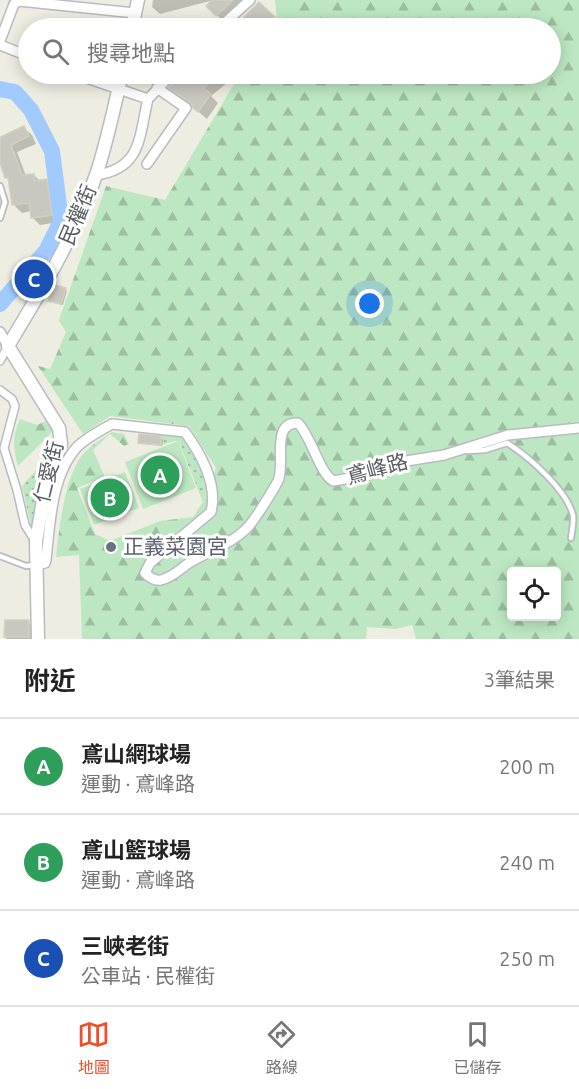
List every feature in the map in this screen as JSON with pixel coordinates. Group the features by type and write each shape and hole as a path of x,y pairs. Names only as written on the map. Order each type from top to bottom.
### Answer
{"street":[{"path":"134,18 138,0"},
{"path":"230,18 250,0"},
{"path":"18,51 0,43 14,4 19,1 135,13"},
{"path":"102,84 148,99"},
{"name":"民權街","path":"8,346 54,270 76,224 96,175 120,84"},
{"path":"96,175 110,173 121,167 135,154 148,99 161,84"},
{"path":"147,164 186,108 157,88"},
{"path":"0,332 8,346 0,361"},
{"name":"仁愛街","path":"8,346 59,428 61,444 46,483 36,541 39,639"},
{"name":"仁愛街","path":"0,390 12,399 15,406 4,448 25,525 36,541"},
{"name":"鳶峰路","path":"36,565 45,563 46,560 51,512 66,465 77,447 112,424 185,432 200,456 213,492 210,512 150,563 146,573 150,578 159,581 176,574 187,564 248,527 279,479 281,435 291,422 298,423 307,432 322,469 333,481 368,476 400,462 451,453 508,435 579,428"}],"lane":[{"path":"0,186 5,202 0,218"},
{"path":"451,453 485,450 507,443 525,455 562,495 573,515 571,538"},
{"path":"0,556 26,566 36,565"}],"green space":[{"path":"275,0 579,0 579,639 416,639 412,625 396,629 367,627 366,639 82,639 79,555 56,557 64,501 79,460 89,448 112,432 124,434 129,444 124,446 110,434 93,450 105,477 77,488 95,534 110,541 160,521 193,517 203,502 216,468 189,426 110,416 83,434 38,366 50,369 66,332 59,320 106,186 165,200 234,84 561,84 561,18 277,18"},
{"path":"20,419 37,425 46,421 53,431 18,466 14,442"},
{"path":"162,433 182,436 197,458 208,486 203,502 178,440 161,445"},
{"path":"178,441 196,488 143,509 125,462"},
{"path":"53,451 42,480 32,530 22,486"},
{"path":"125,472 139,508 94,525 80,489"}],"building":[{"path":"212,0 233,0 216,16 206,6"},
{"path":"259,2 276,18 243,18"},
{"path":"172,84 208,84 203,88 211,94 198,112 190,102 168,88"},
{"path":"24,126 29,136 11,145 22,175 34,174 35,181 47,179 52,215 31,218 29,203 12,205 8,177 5,178 0,163 0,137"},
{"path":"55,285 66,288 61,304 48,301"},
{"path":"139,434 161,436 161,445 138,443"},
{"path":"5,620 29,620 29,637 4,637"}],"waterway":[{"path":"0,89 15,92 31,110 52,151 61,221 46,251 0,304"}],"place":[{"name":"三峽老街","path":"34,279"},
{"name":"鳶山網球場","path":"160,475"},
{"name":"鳶山籃球場","path":"110,498"},
{"name":"正義菜園宮","path":"111,547"}]}
